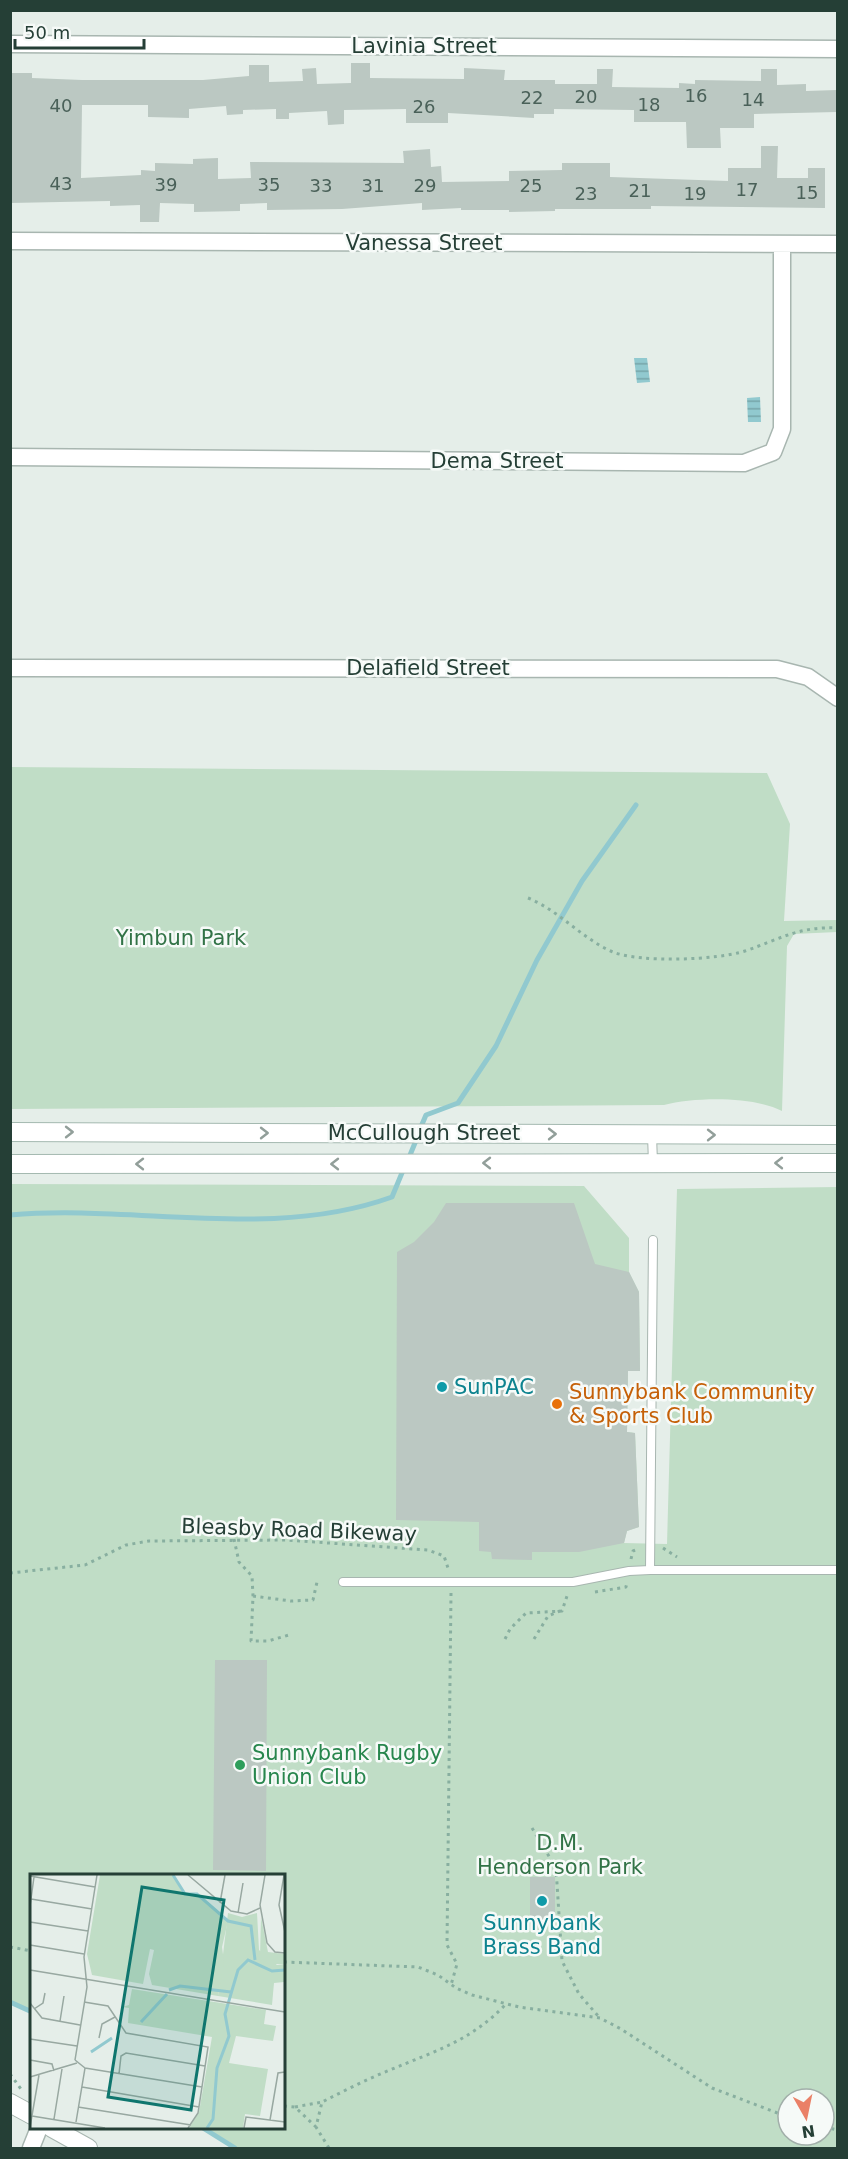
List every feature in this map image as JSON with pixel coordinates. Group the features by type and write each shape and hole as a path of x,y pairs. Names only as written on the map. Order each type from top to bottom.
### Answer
{"main road":[{"name":"McCullough Street","path":"10,1132 837,1135"},
{"name":"McCullough Street","path":"10,1164 837,1163"},
{"path":"10,2103 30,2114"},
{"path":"55,2129 88,2148"}],"street":[{"name":"Lavinia Street","path":"10,44 837,48"},
{"name":"Vanessa Street","path":"10,241 837,244"},
{"name":"Dema Street","path":"10,457 744,462 773,452 782,429 782,244"},
{"name":"Delafield Street","path":"10,668 777,669 808,677 837,698"},
{"path":"31,2148 38,2129"}],"lane":[{"path":"652,1135 652,1164"},
{"path":"650,1570 653,1240"},
{"path":"343,1582 451,1584 573,1582 629,1571 650,1570 837,1570"}],"path":[{"path":"528,898 548,906 592,939 614,952 642,957 709,958 744,951 792,932 821,927 837,928"},
{"path":"234,1539 239,1562 252,1576 254,1596 250,1641 268,1641 289,1635"},
{"name":"Bleasby Road Bikeway","path":"10,1573 85,1566 126,1545 149,1541 234,1539 428,1550 444,1556 451,1584 447,1945 457,1964 451,1985"},
{"path":"254,1596 291,1601 313,1600 317,1582"},
{"path":"534,1639 548,1616 562,1611 573,1582"},
{"path":"505,1639 526,1613 562,1611"},
{"path":"532,1828 556,1868 562,1961 579,1994 600,2018"},
{"path":"10,1947 30,1950"},
{"path":"285,1962 418,1967 438,1975 451,1985 472,1995 506,2004 600,2018 630,2034 712,2088 776,2112"},
{"path":"285,2106 295,2107 322,2102 389,2070 453,2046 488,2023 506,2004"},
{"path":"316,2127 322,2102"},
{"path":"295,2107 316,2127 329,2148"}],"green space":[{"name":"Yimbun Park","path":"11,767 767,773 790,824 784,921 838,920 837,932 794,934 787,946 782,1111 756,1103 724,1099 691,1100 664,1105 11,1109"},
{"name":"D.M. Henderson Park","path":"10,1184 584,1186 629,1238 629,1272 639,1292 640,1371 628,1371 627,1432 635,1433 639,1527 627,1531 624,1543 667,1544 677,1189 837,1187 837,2148 235,2148 205,2129 285,2129 285,1874 30,1874 30,2012 11,2002"}],"water":[{"path":"634,358 647,358 650,382 637,383"},
{"path":"760,397 761,422 748,422 747,398"}],"building":[{"path":"351,63 370,63 370,78 464,79 464,68 505,70 504,80 555,80 555,84 597,84 597,69 613,69 612,87 679,88 679,83 695,84 695,80 761,81 761,69 777,69 777,85 806,84 806,91 837,90 837,112 754,114 754,128 720,128 721,148 687,148 686,122 634,122 634,110 554,109 554,114 534,114 534,118 448,113 448,123 406,123 406,109 344,110 344,124 328,125 327,111 289,113 289,119 276,119 276,109 243,110 243,114 227,115 226,106 189,109 189,118 148,117 148,105 82,105 81,178 141,175 141,170 155,171 155,163 193,164 193,159 218,158 218,179 251,178 250,162 404,163 403,151 430,149 431,167 441,166 442,182 509,181 509,171 562,170 562,163 610,163 610,177 728,181 728,168 761,168 761,146 778,146 777,178 808,178 808,168 825,168 825,208 651,206 651,209 555,209 555,211 509,212 509,210 461,210 461,208 422,210 422,203 342,209 267,210 267,203 240,204 240,211 194,212 194,204 160,203 159,222 140,222 140,205 110,206 110,201 10,203 10,73 32,73 32,78 82,80 203,80 249,76 249,65 269,65 269,82 303,81 302,69 316,68 317,84 351,83"},
{"path":"446,1203 574,1203 595,1264 629,1272 639,1292 640,1371 628,1371 627,1432 635,1433 639,1527 627,1531 624,1543 579,1552 532,1552 532,1560 492,1559 491,1552 479,1551 479,1522 396,1520 397,1252 414,1242 434,1222"},
{"name":"Sunnybank Rugby Union Club","path":"215,1660 267,1660 266,1871 213,1870"},
{"name":"Sunnybank Brass Band","path":"530,1877 555,1877 555,1924 530,1924"}],"waterway":[{"path":"420,1129 426,1115 458,1103 496,1046 537,960 582,881 636,805"},
{"path":"408,1160 417,1138"},
{"path":"10,1215 58,1213 251,1219 299,1217 346,1210 392,1197 404,1168"},
{"path":"10,2002 30,2011"},
{"path":"205,2129 235,2148"}],"place":[{"name":"SunPAC","path":"442,1387"},
{"name":"Sunnybank Community & Sports Club","path":"557,1404"},
{"name":"Sunnybank Rugby Union Club","path":"240,1765"},
{"name":"Sunnybank Brass Band","path":"542,1901"}]}
